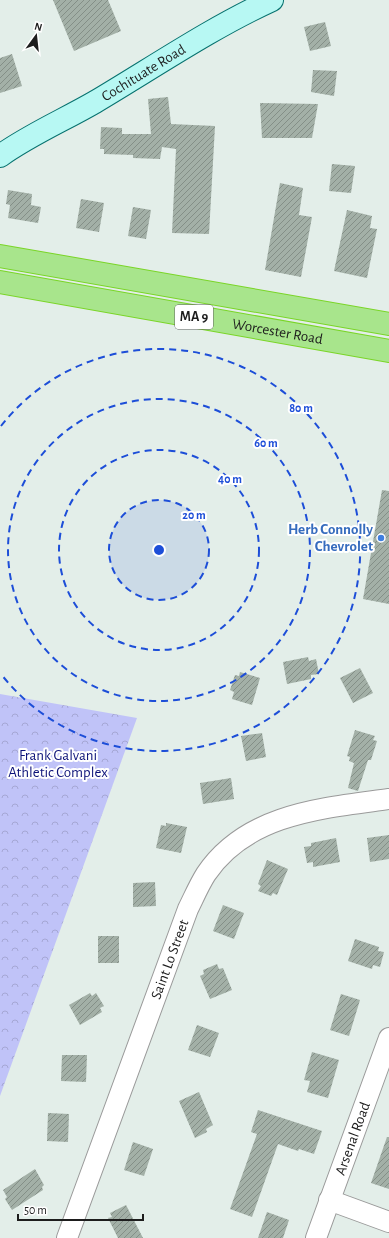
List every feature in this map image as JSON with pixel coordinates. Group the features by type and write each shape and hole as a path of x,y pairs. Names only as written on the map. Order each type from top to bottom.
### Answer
{"highway":[{"name":"Worcester Road","path":"2,255 389,324"},
{"name":"Worcester Road","path":"0,282 389,351"}],"main road":[{"name":"Cochituate Road","path":"5,151 74,114 237,18 272,0"}],"street":[{"name":"Saint Lo Street","path":"67,1238 188,909 207,873 219,858 235,844 251,833 269,824 311,810 389,799"},
{"name":"Arsenal Road","path":"316,1238 389,1038"},
{"path":"330,1200 389,1222"}],"green space":[{"name":"Frank Galvani Athletic Complex","path":"0,694 137,718 0,1096"}],"building":[{"path":"53,0 108,0 121,31 74,51"},
{"path":"325,22 331,46 310,51 304,27"},
{"path":"12,54 22,86 0,93 0,58"},
{"path":"313,70 337,71 334,96 311,92"},
{"path":"168,97 171,124 215,126 209,234 172,233 176,149 162,147 160,159 133,158 133,155 104,154 104,149 100,149 101,127 122,128 122,134 151,134 148,99"},
{"path":"260,103 318,104 312,138 262,138"},
{"path":"332,164 355,166 351,193 329,191"},
{"path":"280,183 303,188 299,215 312,217 301,277 265,270"},
{"path":"8,190 32,194 31,205 41,207 38,223 8,218 10,205 6,204"},
{"path":"81,199 104,203 99,232 76,228"},
{"path":"133,207 151,210 146,239 128,236"},
{"path":"347,210 372,216 370,228 377,229 367,278 334,271"},
{"name":"Herb Connolly Chevrolet","path":"382,490 389,491 389,604 363,599"},
{"path":"308,657 309,661 316,659 319,674 311,675 311,679 287,684 283,662"},
{"path":"360,668 373,693 353,703 340,678"},
{"path":"240,672 260,678 252,705 232,699 234,692 230,690 235,675 239,676"},
{"path":"355,730 375,736 373,740 377,741 371,760 368,760 358,791 348,788 354,763 349,761 350,757 347,756"},
{"path":"262,733 266,757 246,761 241,736"},
{"path":"231,778 234,799 203,804 200,783"},
{"path":"166,823 187,827 181,853 156,848 161,825 166,826"},
{"path":"389,835 389,859 370,862 367,838"},
{"path":"336,838 340,862 313,867 313,862 307,863 304,847 311,846 311,843"},
{"path":"267,860 288,869 277,895 273,893 271,896 258,891 261,886 258,884"},
{"path":"155,882 156,906 133,907 133,883"},
{"path":"223,905 244,913 234,939 213,931"},
{"path":"98,936 119,936 119,963 98,963"},
{"path":"355,939 379,947 378,951 384,952 380,967 373,965 372,969 348,961"},
{"path":"217,964 219,969 223,968 232,990 210,999 200,976 204,974 203,970"},
{"path":"90,993 92,996 96,993 104,1006 100,1008 102,1012 80,1025 69,1005"},
{"path":"341,994 360,1000 349,1036 330,1030"},
{"path":"197,1025 219,1033 210,1057 188,1050"},
{"path":"312,1052 339,1060 328,1098 307,1092 310,1081 304,1080"},
{"path":"62,1055 87,1055 86,1082 61,1081"},
{"path":"199,1092 213,1125 206,1129 207,1132 195,1138 179,1101"},
{"path":"258,1110 322,1131 314,1154 299,1149 298,1151 278,1144 252,1217 230,1209 257,1134 251,1132"},
{"path":"48,1113 69,1114 68,1142 47,1141"},
{"path":"387,1137 389,1137 389,1189 371,1183"},
{"path":"133,1142 153,1149 144,1176 124,1170"},
{"path":"35,1169 44,1185 42,1187 43,1190 12,1210 5,1199 7,1197 3,1190"},
{"path":"126,1205 143,1238 118,1238 108,1218 112,1217 110,1213"},
{"path":"267,1212 289,1220 283,1238 258,1238"}],"place":[{"name":"Herb Connolly Chevrolet","path":"381,538"}]}
